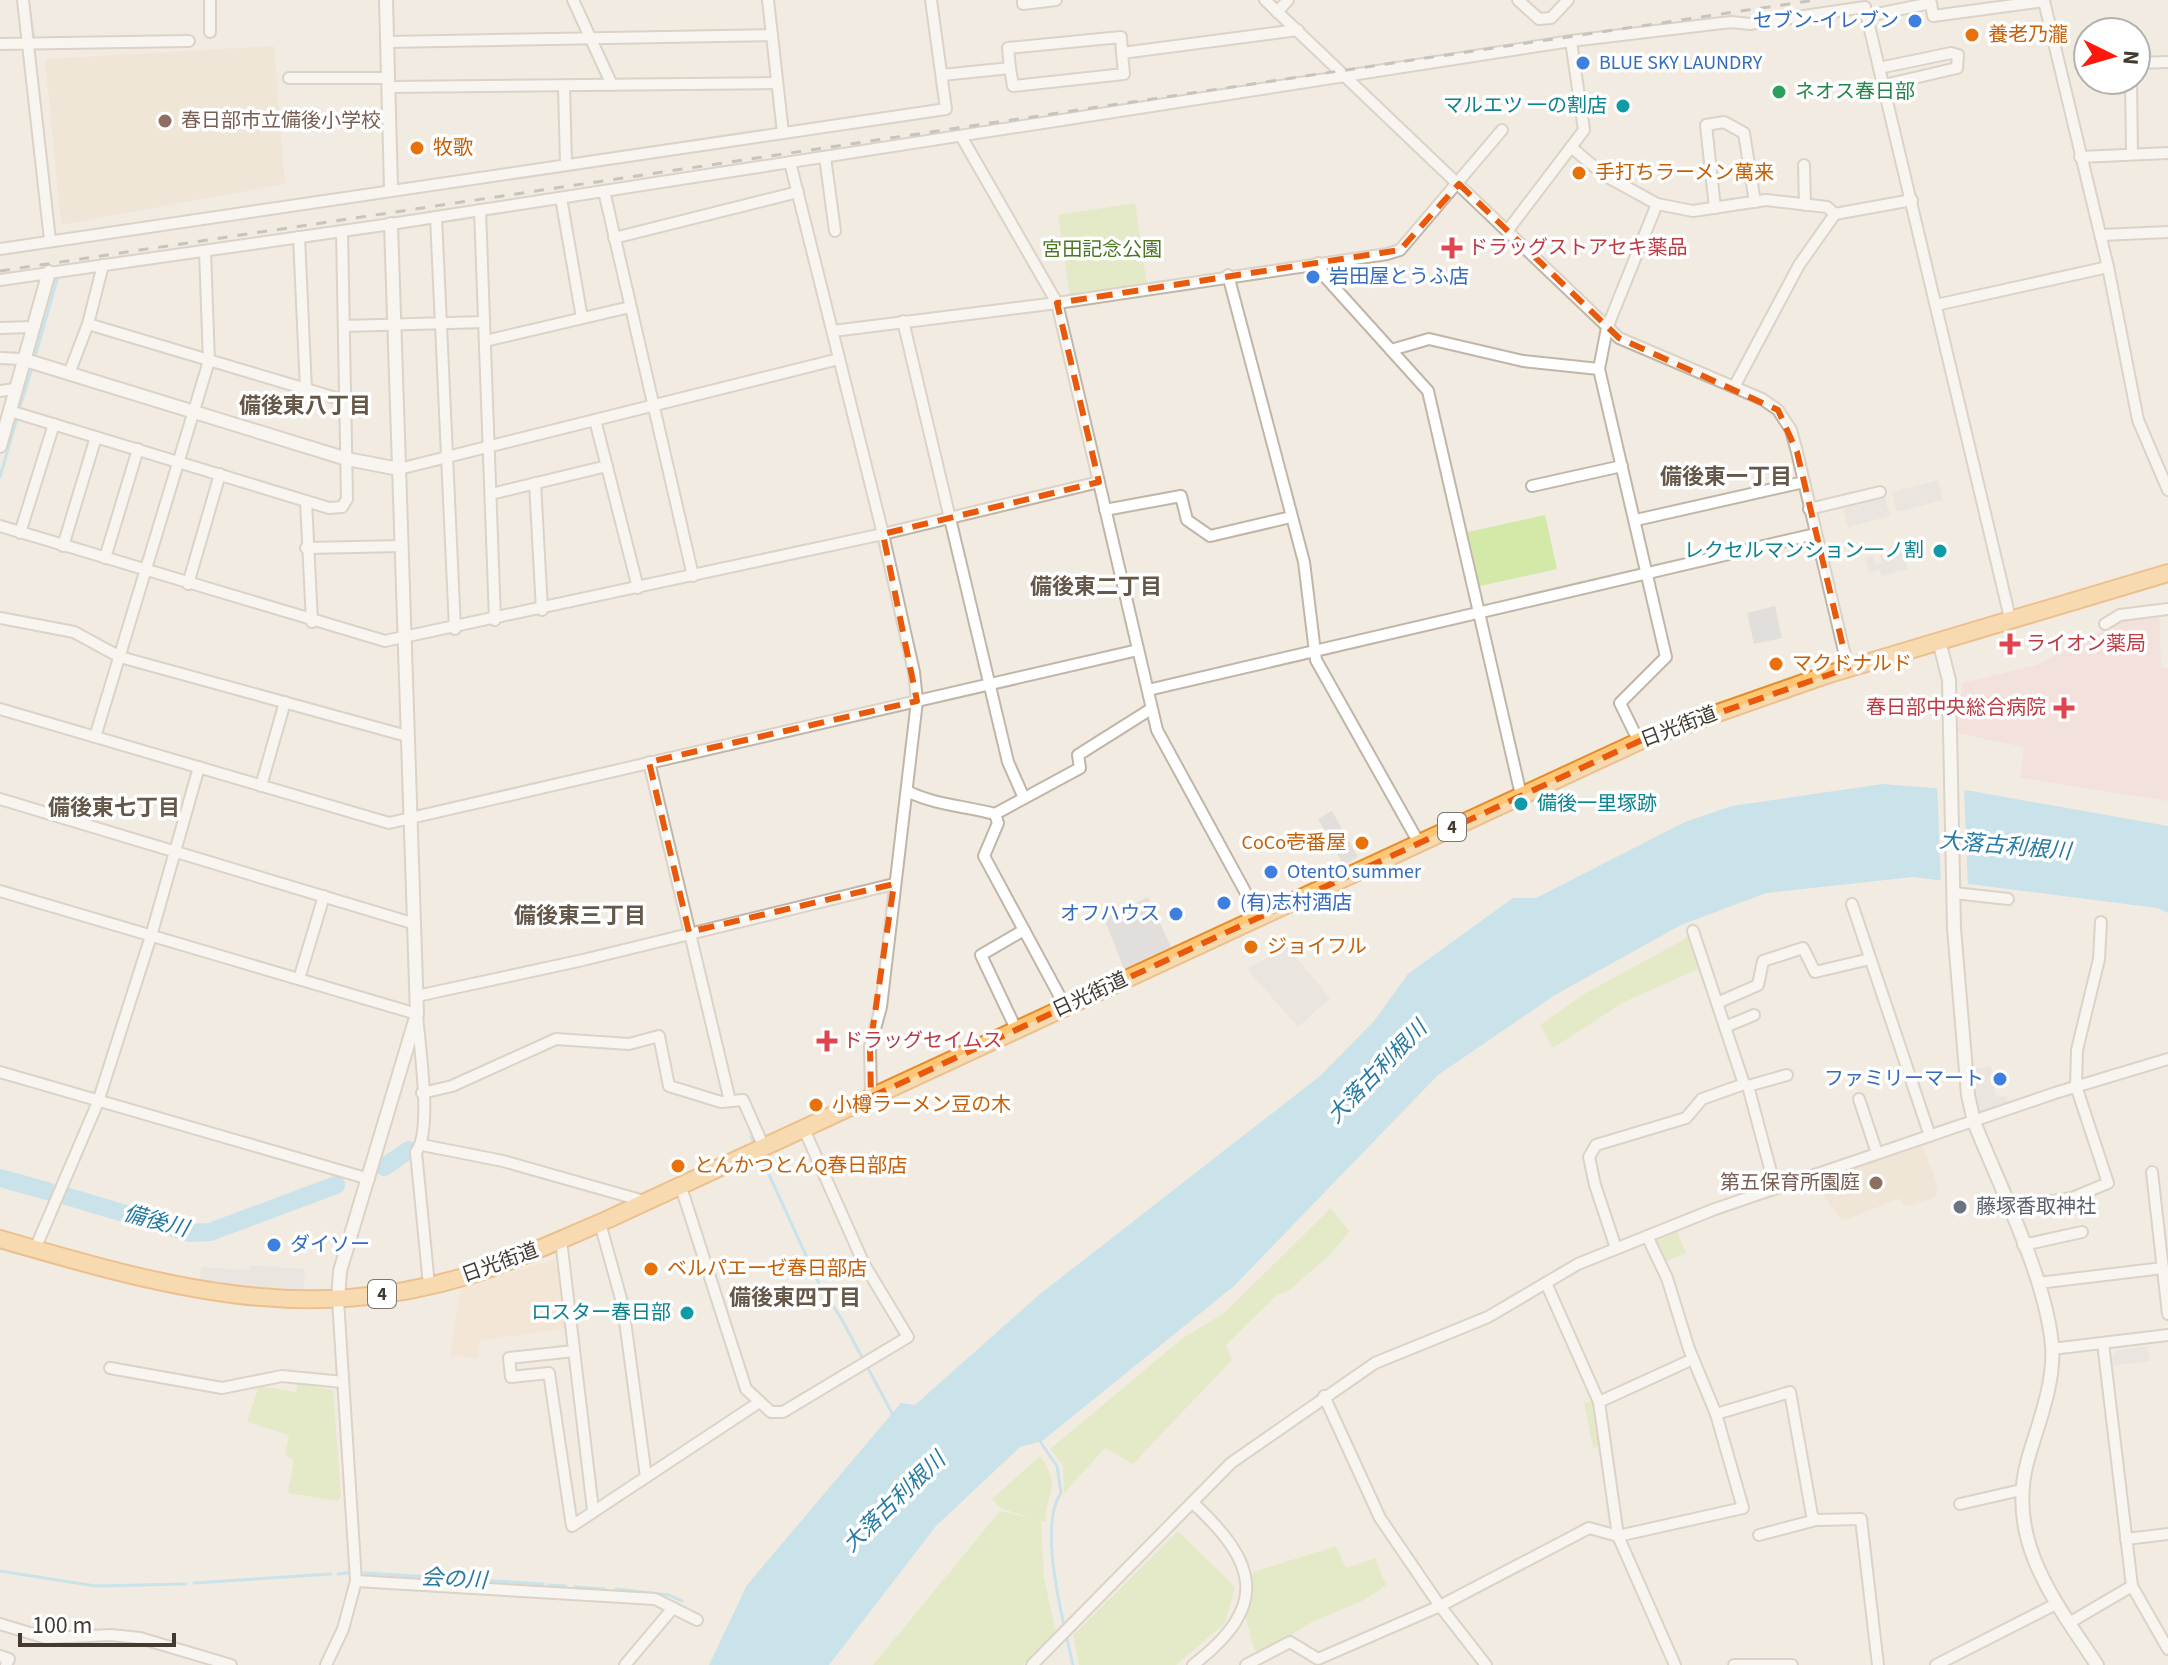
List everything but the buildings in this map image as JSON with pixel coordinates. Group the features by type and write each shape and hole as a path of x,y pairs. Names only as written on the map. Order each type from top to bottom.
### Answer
{"highway":[{"name":"日光街道","path":"0,1239 175,1287 259,1297 338,1300 469,1276 600,1223 762,1145 1639,742 1848,668 2168,573"}],"street":[{"path":"23,0 50,240"},
{"path":"210,0 210,32"},
{"path":"386,0 391,188"},
{"path":"573,0 612,85"},
{"path":"768,0 783,133"},
{"path":"0,249 391,188 946,109 931,0"},
{"path":"1023,0 1023,4 1056,0"},
{"path":"1265,0 1619,338 1734,387 1778,410 1791,430 1848,668"},
{"path":"1277,12 1288,0"},
{"path":"1518,0 1539,19 1551,18 1568,0"},
{"path":"0,280 391,224 1571,41 1731,22 1750,24 1865,8 1931,3 1933,16 2044,1 2101,235 2138,420 2168,490"},
{"path":"1865,8 2010,618"},
{"path":"1122,53 1298,30"},
{"path":"387,42 772,35"},
{"path":"1121,37 1122,53 1124,74 1013,86 1008,48 1121,37"},
{"path":"0,44 189,41"},
{"path":"1508,230 1584,130 1571,41"},
{"path":"1879,68 1951,53 1958,55 1957,68 1884,85"},
{"path":"942,75 1010,68"},
{"path":"289,78 564,86 777,83"},
{"path":"564,86 566,164"},
{"path":"2131,96 2132,154"},
{"path":"1715,208 1706,125 1724,122 1744,133 1755,202"},
{"path":"833,331 1057,303 1400,250 1502,130"},
{"path":"961,136 1057,303 1157,730 1259,917"},
{"path":"1571,147 1604,175 1657,204 1693,211 1755,202 1827,207 1835,214"},
{"path":"2080,157 2168,153"},
{"path":"825,157 835,231"},
{"path":"790,162 883,534 914,672 917,701 909,792 894,884 881,1007 870,1047 871,1097"},
{"path":"1804,165 1805,205"},
{"path":"604,191 693,576"},
{"path":"614,238 798,192"},
{"path":"561,198 582,318"},
{"path":"1734,387 1799,265 1835,214 1912,200"},
{"path":"1639,742 1620,703 1666,657 1599,369 1607,328 1657,204"},
{"path":"480,210 495,620"},
{"path":"436,217 455,629"},
{"path":"391,224 412,923 422,1093 422,1145 416,1152 429,1285"},
{"path":"10,411 329,508 342,507 347,499 347,459 342,231"},
{"path":"2101,235 2168,232"},
{"path":"299,237 306,390"},
{"path":"95,737 209,361 205,251"},
{"path":"1318,263 1326,278 1428,391 1521,795"},
{"path":"70,371 88,324 103,265"},
{"path":"1936,305 2108,267"},
{"path":"0,446 22,359 49,272"},
{"path":"1228,275 1304,562 1314,653 1419,843"},
{"path":"485,341 630,307"},
{"path":"903,321 988,685 1008,762 1024,798"},
{"path":"344,326 484,322"},
{"path":"88,324 346,401"},
{"path":"0,328 32,327"},
{"path":"1391,350 1429,339 1523,361 1599,369"},
{"path":"0,358 22,359 70,371 347,459 399,469 839,359"},
{"path":"0,391 15,389"},
{"path":"595,420 638,588"},
{"path":"20,533 54,424"},
{"path":"63,546 96,437"},
{"path":"105,558 138,449"},
{"path":"491,494 607,466"},
{"path":"1532,486 1622,466"},
{"path":"188,584 220,474"},
{"path":"0,526 312,622 385,641 405,640 542,610 1099,482"},
{"path":"1636,520 1804,482"},
{"path":"535,483 542,610"},
{"path":"1809,509 1880,492"},
{"path":"1105,510 1181,496 1187,520 1210,536 1291,517"},
{"path":"306,501 312,622"},
{"path":"1148,690 1815,534"},
{"path":"306,548 402,546"},
{"path":"2105,624 2120,615 2168,609"},
{"path":"0,618 74,632 120,657 407,736"},
{"path":"1939,641 1949,680 1954,893 1963,1043 1974,1122 2038,1283 2052,1349 2050,1376 2021,1490 2026,1542 2056,1604 2097,1665"},
{"path":"0,709 389,823 409,821 649,762 1138,650"},
{"path":"261,786 285,702"},
{"path":"909,792 933,804 952,802 995,814 1080,768 1078,755 1151,709"},
{"path":"649,762 730,1101"},
{"path":"35,1249 98,1102 151,936 199,767"},
{"path":"0,799 412,923"},
{"path":"995,814 998,823 984,856 1065,1006"},
{"path":"417,996 583,960 894,884"},
{"path":"0,891 417,1014"},
{"path":"1954,893 2008,899"},
{"path":"299,979 324,896"},
{"path":"1852,904 1930,1136"},
{"path":"2008,1208 2072,1198 2108,1183 2076,1086 2077,1050 2099,959 2101,922"},
{"path":"1016,1029 981,955 1024,930"},
{"path":"1693,931 1746,1085 1775,1187"},
{"path":"1717,1003 1758,985 1763,961 1803,948 1810,969 1815,972 1870,959"},
{"path":"326,1665 343,1629 356,1581 338,1300 340,1271 417,1014"},
{"path":"1725,1027 1754,1015"},
{"path":"422,1093 452,1086 522,1051 556,1039 629,1044 659,1036 669,1086 721,1102 743,1100 762,1145"},
{"path":"1032,1665 1231,1463 1375,1363 1488,1317 1546,1283 1647,1236 1775,1187 2146,1063 2168,1059"},
{"path":"0,1072 369,1179"},
{"path":"1616,1248 1589,1157 1596,1145 1686,1118 1702,1099 1787,1075"},
{"path":"1859,1099 1877,1153"},
{"path":"680,1184 746,1389 771,1412 783,1412 908,1337 864,1264 803,1127"},
{"path":"422,1145 503,1161 644,1201"},
{"path":"2152,1172 2164,1224 2163,1268 2168,1314"},
{"path":"600,1223 623,1306 646,1477"},
{"path":"2023,1245 2082,1232"},
{"path":"1246,1665 1290,1642 1318,1659 1440,1606 1589,1528 1618,1536 1743,1508 1716,1414 1693,1359 1667,1278 1647,1236"},
{"path":"561,1240 593,1510"},
{"path":"2038,1283 2163,1268"},
{"path":"1546,1283 1599,1402 1618,1536 1675,1665"},
{"path":"2052,1349 2168,1335"},
{"path":"2103,1343 2132,1586 2168,1649"},
{"path":"549,1373 511,1377 509,1358 574,1351"},
{"path":"547,1353 572,1526 758,1403"},
{"path":"1599,1402 1693,1359"},
{"path":"110,1368 222,1388 282,1376 343,1382"},
{"path":"1716,1414 1790,1392 1812,1515 1816,1520"},
{"path":"1324,1396 1380,1518 1440,1606 1486,1665"},
{"path":"1960,1504 2021,1490"},
{"path":"1193,1503 1235,1547 1247,1570 1236,1625 1193,1665"},
{"path":"1759,1535 1816,1520 1861,1519 1876,1665 1868,1665"},
{"path":"2126,1539 2168,1534"},
{"path":"356,1581 655,1599 697,1620"},
{"path":"2069,1623 2132,1586"},
{"path":"1936,1665 2056,1604"},
{"path":"625,1665 673,1608"},
{"path":"0,1624 46,1638 111,1635 140,1638 231,1665"},
{"path":"0,1656 9,1659 6,1665"},
{"path":"1734,1665 1792,1665"}],"highlighted area":[{"path":"1459,184 1619,338 1778,410 1797,452 1848,668 1644,739 871,1097 870,1047 894,884 689,932 649,762 917,701 883,534 1099,482 1057,303 1400,250"}],"shaded area":[{"name":"春日部市立備後小学校","path":"274,46 285,184 61,225 45,59"},
{"path":"1938,480 1943,500 1897,512 1892,492"},
{"path":"1885,498 1890,516 1848,527 1843,509"},
{"path":"1902,549 1908,569 1881,576 1880,570 1869,573 1865,558 1873,556 1876,564 1882,563 1880,555"},
{"path":"1775,606 1782,638 1754,644 1747,613"},
{"name":"春日部中央総合病院","path":"2159,610 2161,667 2168,668 2168,801 2020,778 2024,747 1958,733 1962,683 2037,665 2126,618"},
{"path":"1332,811 1358,857 1343,865 1318,819"},
{"path":"1148,897 1171,947 1124,969 1104,918"},
{"path":"1287,947 1330,998 1298,1027 1247,969"},
{"path":"1991,1066 1996,1097 2007,1096 2008,1106 1981,1114 1977,1111 1971,1069"},
{"name":"第五保育所園庭","path":"1923,1146 1937,1184 1936,1197 1904,1207 1901,1198 1842,1221 1814,1181"},
{"path":"555,1259 566,1328 479,1341 479,1358 450,1356 460,1289"},
{"path":"250,1265 305,1269 304,1290 200,1283 201,1267 249,1270"},
{"path":"2148,1346 2150,1361 2113,1366 2112,1356 2117,1350"}],"green space":[{"name":"宮田記念公園","path":"1135,203 1147,285 1070,297 1058,215"},
{"path":"1545,515 1557,569 1480,586 1468,532"},
{"path":"1690,936 1700,968 1624,1002 1553,1048 1540,1025 1584,994"},
{"path":"1331,1208 1349,1231 1333,1252 1287,1292 1277,1295 1226,1345 1232,1360 1133,1464 1105,1448 1064,1493 1063,1465 1050,1449 1183,1338 1224,1313"},
{"path":"1676,1229 1686,1253 1664,1262 1654,1241"},
{"path":"298,1384 333,1390 341,1496 338,1501 288,1493 294,1461 285,1454 289,1435 247,1422 259,1386 296,1392"},
{"path":"1593,1401 1601,1447 1593,1448 1584,1403"},
{"path":"1040,1456 1052,1485 1046,1522 1041,1521 1044,1578 1056,1633 1023,1665 873,1665 1000,1511 1034,1519 1000,1508 992,1499"},
{"path":"1178,1531 1235,1587 1225,1623 1176,1665 1079,1665 1073,1635"},
{"path":"1336,1546 1346,1568 1375,1558 1386,1585 1364,1600 1310,1623 1265,1651 1255,1651 1245,1616 1253,1572"}],"water":[{"name":"大落古利根川","path":"1883,784 1971,791 2168,826 2168,913 2157,908 1913,877 1766,893 1681,925 1555,995 1438,1075 1234,1286 1042,1441 1020,1447 936,1526 829,1665 709,1665 747,1585 901,1403 915,1405 1040,1294 1320,1076 1374,1021 1408,974 1513,898 1536,898 1685,822 1732,806"}],"pier":[{"path":"1937,784 1964,787 1968,887 1941,884"}],"waterway":[{"path":"29,8 34,40"},
{"path":"34,360 58,276"},
{"path":"19,410 32,368"},
{"path":"0,477 17,418"},
{"path":"751,1137 755,1144"},
{"name":"備後川","path":"384,1167 409,1150"},
{"path":"760,1155 821,1288 841,1318 893,1415"},
{"name":"備後川","path":"0,1178 47,1191"},
{"name":"備後川","path":"66,1196 190,1233 210,1232 336,1185"},
{"path":"1039,1440 1057,1466 1061,1493 1055,1506 1051,1539 1064,1626"},
{"name":"会の川","path":"0,1571 95,1586 186,1584"},
{"name":"会の川","path":"338,1574 348,1573"},
{"name":"会の川","path":"365,1573 543,1584"},
{"name":"会の川","path":"194,1583 331,1574"},
{"name":"会の川","path":"549,1585 566,1586"},
{"name":"会の川","path":"575,1587 604,1589"},
{"name":"会の川","path":"616,1589 669,1595 682,1601"},
{"path":"1066,1634 1073,1665"}],"railway":[{"path":"0,271 1815,0"}],"place":[{"name":"セブン-イレブン","path":"1915,21"},
{"name":"養老乃瀧","path":"1972,35"},
{"name":"BLUE SKY LAUNDRY","path":"1583,63"},
{"name":"ネオス春日部","path":"1779,92"},
{"name":"マルエツ 一の割店","path":"1623,106"},
{"name":"春日部市立備後小学校","path":"165,121"},
{"name":"牧歌","path":"417,148"},
{"name":"手打ちラーメン萬来","path":"1579,173"},
{"name":"ドラッグストアセキ薬品","path":"1452,248"},
{"name":"岩田屋とうふ店","path":"1313,277"},
{"name":"レクセルマンション一ノ割","path":"1940,551"},
{"name":"ライオン薬局","path":"2010,644"},
{"name":"マクドナルド","path":"1776,664"},
{"name":"春日部中央総合病院","path":"2064,708"},
{"name":"備後一里塚跡","path":"1521,804"},
{"name":"CoCo壱番屋","path":"1362,843"},
{"name":"OtentO summer","path":"1271,872"},
{"name":"(有)志村酒店","path":"1224,903"},
{"name":"オフハウス","path":"1176,914"},
{"name":"ジョイフル","path":"1251,947"},
{"name":"ドラッグセイムス","path":"827,1041"},
{"name":"ファミリーマート","path":"2000,1079"},
{"name":"小樽ラーメン豆の木","path":"816,1105"},
{"name":"とんかつとんQ春日部店","path":"678,1166"},
{"name":"第五保育所園庭","path":"1876,1183"},
{"name":"藤塚香取神社","path":"1960,1207"},
{"name":"ダイソー","path":"274,1245"},
{"name":"ベルパエーゼ春日部店","path":"651,1269"},
{"name":"ロスター春日部","path":"687,1313"}],"district":[{"name":"備後東八丁目","path":"305,406"},
{"name":"備後東一丁目","path":"1726,477"},
{"name":"備後東二丁目","path":"1096,587"},
{"name":"備後東七丁目","path":"114,808"},
{"name":"備後東三丁目","path":"580,916"},
{"name":"備後東四丁目","path":"795,1298"}]}
